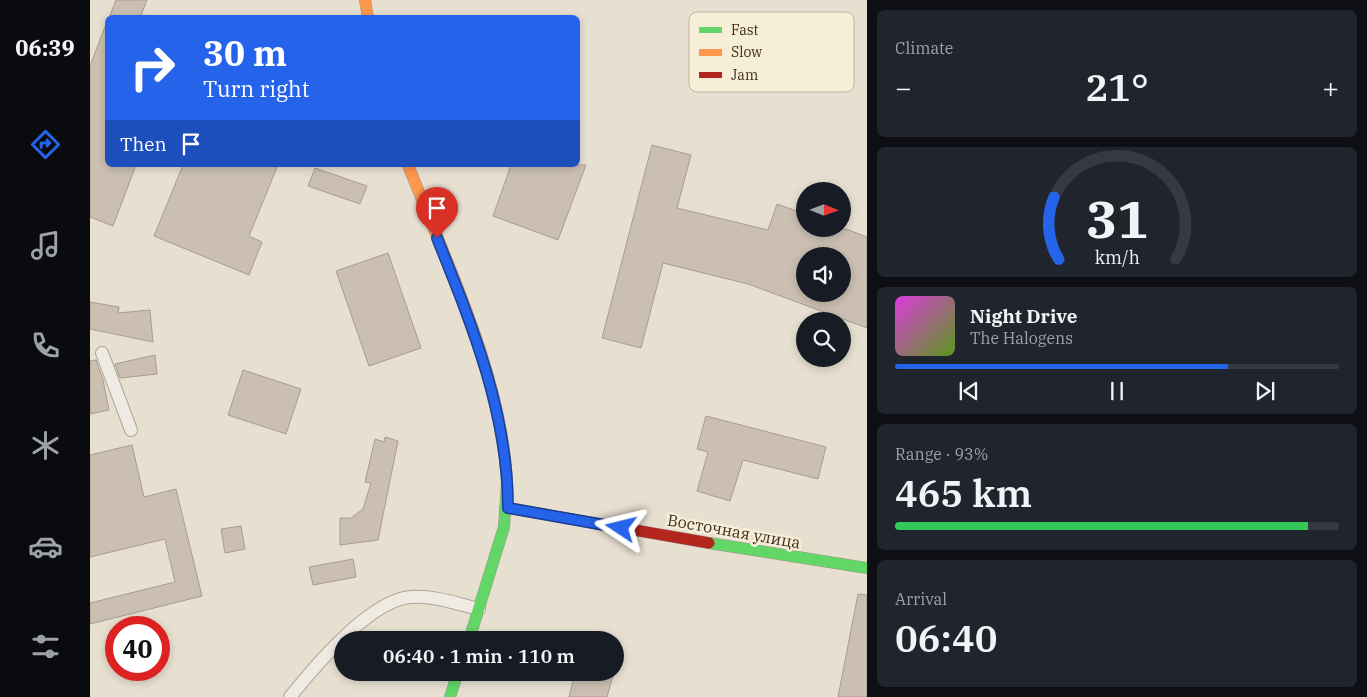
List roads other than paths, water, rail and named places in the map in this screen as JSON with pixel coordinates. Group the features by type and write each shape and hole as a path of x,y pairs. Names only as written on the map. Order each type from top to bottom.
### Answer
{"street":[{"path":"365,0 368,15"},
{"path":"409,167 470,321 500,422 508,475 508,508 472,631"},
{"name":"Восточная улица","path":"508,508 792,558 867,568"},
{"path":"450,697 455,681"}],"lane":[{"path":"102,353 131,430"},
{"path":"290,697 358,624 380,608 411,597 444,601 478,609"}]}
